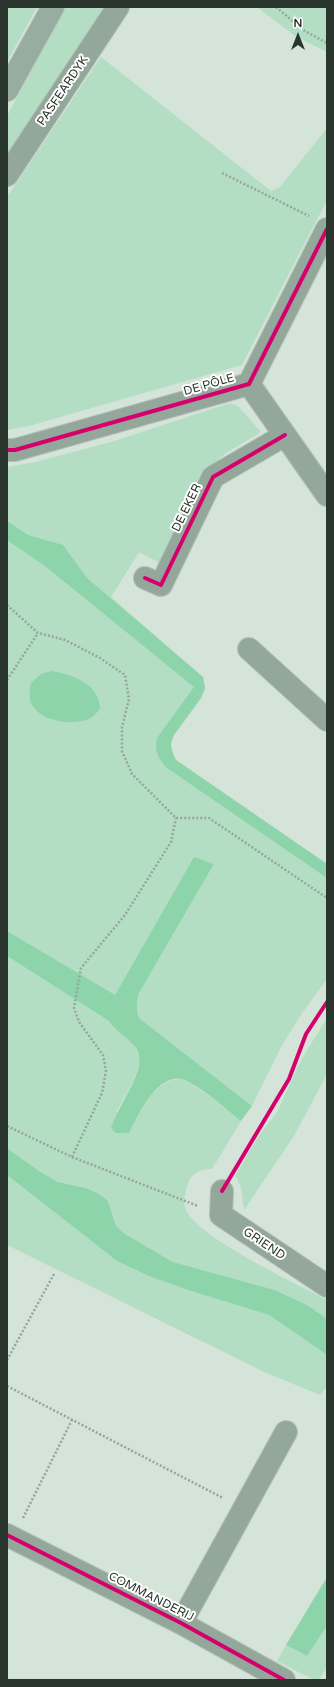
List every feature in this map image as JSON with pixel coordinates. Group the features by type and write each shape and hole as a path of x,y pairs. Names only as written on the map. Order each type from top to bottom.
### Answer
{"main road":[{"path":"7,90 53,7"}],"street":[{"name":"PASFEARDYK","path":"7,175 118,7"},
{"name":"DE PÔLE","path":"7,450 15,450 249,384 320,224"},
{"path":"249,384 327,495"},
{"name":"DE EKER","path":"145,578 161,585 213,477 285,435"},
{"path":"249,649 327,720"},
{"path":"221,1215 222,1191"},
{"name":"GRIEND","path":"221,1215 327,1286"},
{"name":"COMMANDERIJ","path":"181,1623 286,1432"},
{"name":"COMMANDERIJ","path":"10,1536 181,1623 284,1680"}],"path":[{"path":"276,7 303,30 327,43"},
{"path":"222,173 320,224"},
{"path":"7,605 38,633 65,640 100,658 125,675 129,699 122,727 122,751 132,774 176,818 208,818 327,898"},
{"path":"7,680 38,633"},
{"path":"72,1157 102,1093 106,1071 104,1055 79,1022 74,1008 81,968 125,915 171,842 176,818"},
{"path":"7,1126 72,1157 221,1215"},
{"path":"7,1360 54,1274"},
{"path":"7,1386 243,1509"},
{"path":"10,1536 72,1420"}],"shaded area":[{"path":"7,7 37,7 7,62"},
{"path":"66,7 105,7 7,157 7,116"},
{"path":"257,7 327,7 327,52 295,36"},
{"path":"101,57 271,191 280,187 327,128 327,200 242,365 29,426 7,430 7,197"},
{"path":"230,403 238,406 261,432 226,453 207,470 160,563 139,552 111,597 203,677 205,688 201,698 172,739 172,748 176,760 327,864 327,979 300,1016 280,1049 252,1106 139,1018 137,1012 139,993 214,864 194,858 115,996 7,931 7,467 35,462 111,442"},
{"path":"7,521 28,535 63,545 87,578 203,677 205,688 201,698 172,739 171,748 176,760 327,864 327,878 167,768 161,761 156,751 157,738 194,687 45,566 7,540"},
{"path":"51,671 76,678 90,687 99,700 100,709 90,718 75,722 51,719 37,711 30,699 31,683 41,674"},
{"path":"194,857 214,864 139,993 137,1000 138,1015 139,1018 252,1106 241,1121 195,1085 181,1079 172,1079 156,1089 143,1107 129,1133 116,1133 111,1128 139,1068 139,1056 137,1049 109,1021 7,956 7,931 115,995"},
{"path":"7,956 109,1021 115,1029 137,1049 139,1064 137,1072 129,1090 116,1112 141,1109 152,1094 162,1085 179,1079 185,1080 201,1090 241,1121 212,1169 198,1172 190,1179 185,1195 185,1207 192,1218 225,1245 327,1300 327,1319 309,1306 275,1290 173,1262 125,1234 116,1226 108,1201 86,1188 58,1182 39,1171 7,1148"},
{"path":"327,1018 327,1074 294,1136 244,1210 241,1187 235,1176 258,1137 277,1112 301,1060"},
{"path":"7,1148 39,1171 58,1182 86,1188 99,1194 108,1201 116,1226 125,1234 173,1262 275,1290 309,1306 327,1319 327,1355 269,1315 151,1277 117,1261 7,1175"},
{"path":"7,1175 117,1261 151,1277 269,1315 327,1355 327,1386 320,1395 264,1372 7,1245"},
{"path":"327,1577 327,1626 307,1656 286,1645"},
{"path":"327,1626 327,1667 319,1680 314,1680 277,1661 286,1645 307,1656"}],"cycle path":[{"path":"7,450 15,450 249,384 327,229"},
{"path":"145,578 161,585 213,477 285,435"},
{"path":"222,1191 289,1079 306,1034 327,1002"},
{"path":"7,1535 181,1623 284,1680"}]}
